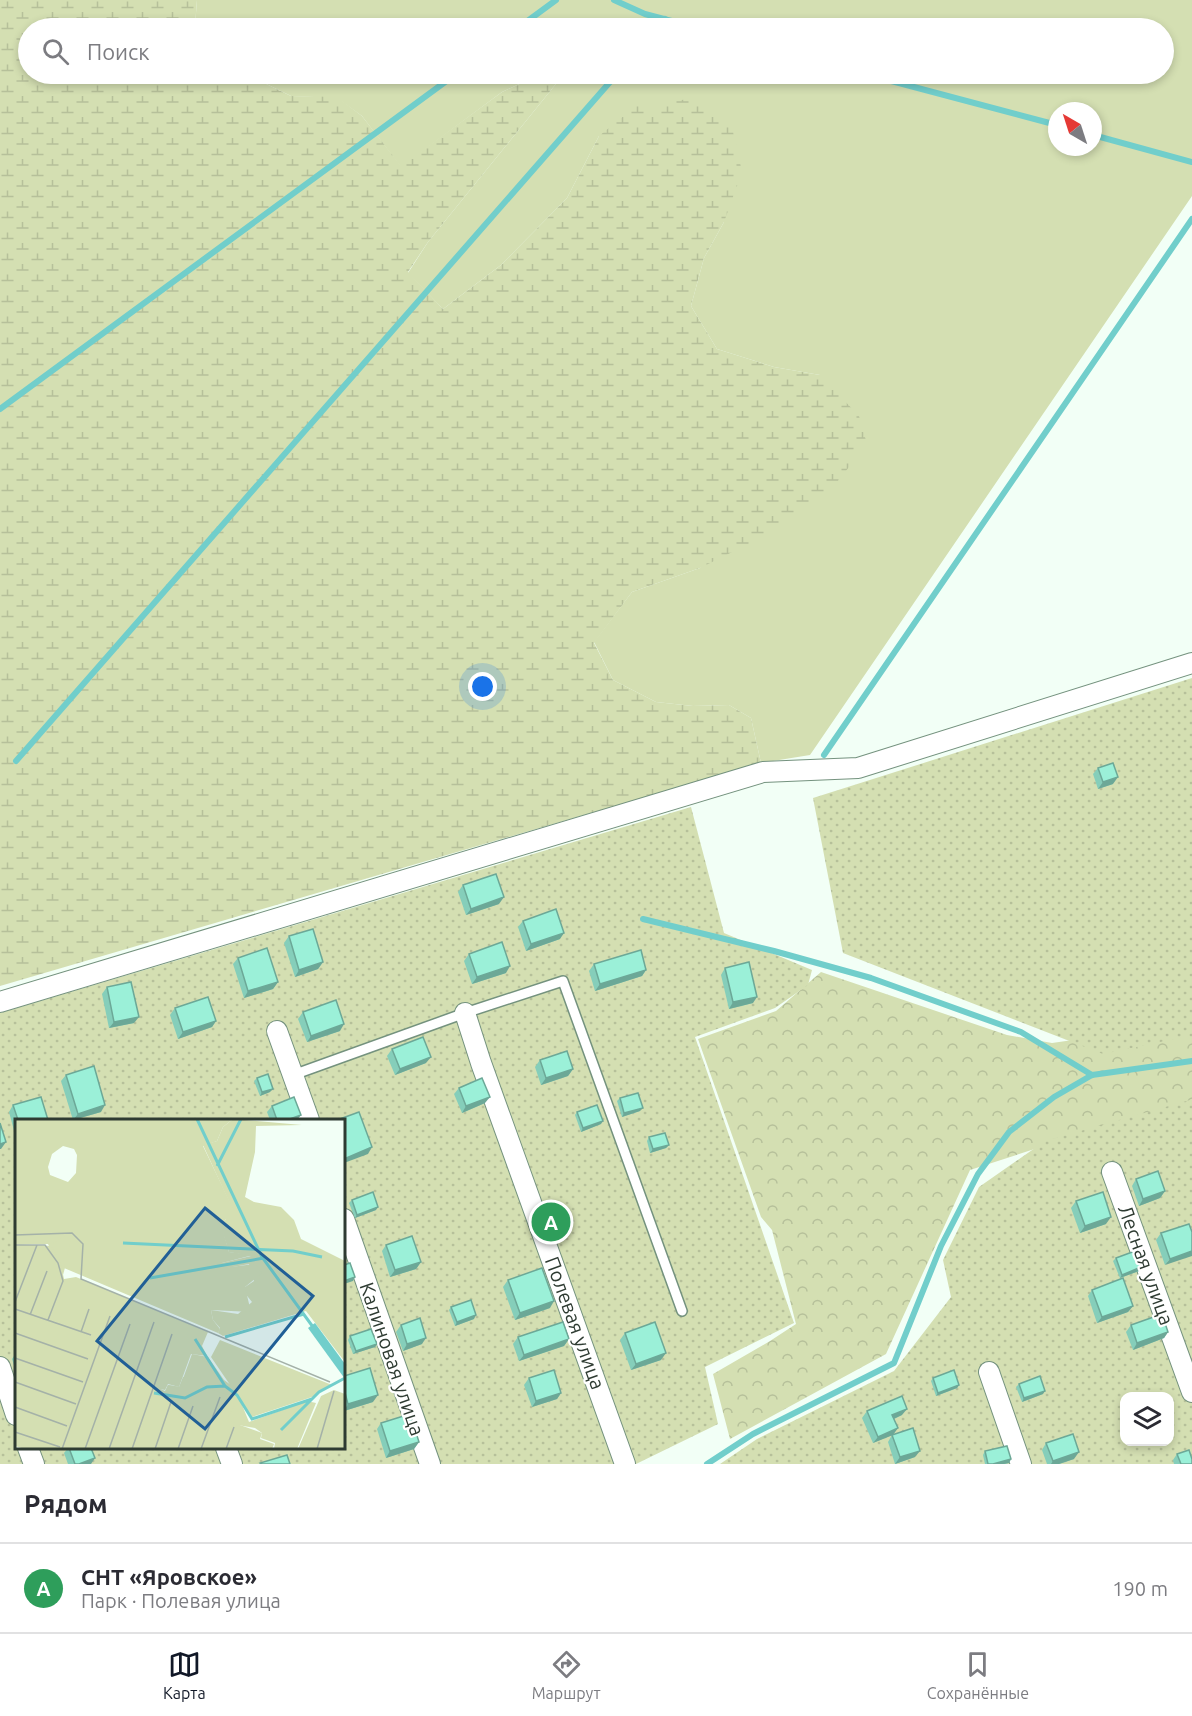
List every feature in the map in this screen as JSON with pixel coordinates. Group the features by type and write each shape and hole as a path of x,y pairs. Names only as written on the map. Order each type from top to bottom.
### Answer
{"street":[{"path":"0,1002 763,772 858,768 1192,663"},
{"name":"Полевая улица","path":"465,1012 485,1074 625,1464"},
{"path":"277,1031 309,1119"},
{"name":"Лесная улица","path":"1113,1172 1192,1392"},
{"name":"Калиновая улица","path":"345,1222 429,1464"},
{"path":"0,1367 15,1412"},
{"path":"989,1372 1021,1464"},
{"path":"28,1449 34,1464"},
{"path":"226,1449 232,1464"}],"lane":[{"path":"293,1075 465,1012 563,981 682,1311"}],"green space":[{"path":"0,0 197,0 196,18 18,18 18,84 266,84 291,96 337,97 362,116 401,166 502,92 519,84 556,84 428,242 408,272 443,309 501,265 567,198 599,136 636,106 689,99 731,121 742,172 724,222 704,258 691,306 717,349 774,367 820,375 859,416 867,444 838,481 789,524 700,568 632,592 594,643 613,680 656,702 693,706 729,705 751,718 761,763 0,986"},
{"path":"197,0 1192,0 1192,196 810,755 761,763 751,718 729,705 693,706 656,702 613,680 594,642 632,592 700,568 820,375 774,367 717,349 691,306 704,258 724,222 599,136 567,198 501,265 443,309 408,273 428,242 556,84 1174,84 1174,18 196,18"},
{"path":"266,84 519,84 502,92 401,167 362,116 337,98 291,96"},
{"path":"1192,678 1192,1040 1184,1037 1103,1054 843,953 813,798"},
{"path":"691,807 724,933 812,970 808,985 775,1008 695,1037 794,1323 705,1367 718,1424 636,1464 0,1464 0,1013"},
{"path":"821,972 1007,1035 1052,1043 1129,1032 1192,1031 1192,1130 1050,1144 970,1170 886,1354 730,1439 713,1374 796,1324 772,1230 761,1217 698,1039 776,1011"},
{"path":"1190,1100 1192,1105 1192,1464 720,1464 757,1439 894,1371 951,1297 943,1260 979,1187 1045,1141"}],"building":[{"path":"1113,763 1118,777 1103,782 1098,768"},
{"path":"496,874 504,897 471,909 463,885"},
{"path":"556,909 564,933 531,944 523,921"},
{"path":"313,929 323,962 299,970 289,936"},
{"path":"502,942 510,966 477,977 469,954"},
{"path":"267,948 278,982 248,991 238,958"},
{"path":"641,950 646,970 600,984 594,964"},
{"path":"749,962 757,997 733,1002 725,968"},
{"path":"131,982 139,1017 114,1022 107,987"},
{"path":"208,997 216,1021 183,1032 175,1008"},
{"path":"336,1000 344,1024 311,1036 303,1012"},
{"path":"423,1037 431,1057 400,1069 392,1049"},
{"path":"567,1051 573,1069 546,1078 540,1060"},
{"path":"94,1066 105,1105 78,1114 66,1075"},
{"path":"268,1074 273,1089 262,1092 257,1078"},
{"path":"482,1078 490,1097 466,1106 459,1088"},
{"path":"638,1093 643,1108 624,1113 620,1098"},
{"path":"41,1097 48,1119 18,1119 13,1105"},
{"path":"294,1097 301,1115 290,1119 277,1119 272,1106"},
{"path":"597,1105 603,1121 583,1128 577,1112"},
{"path":"359,1112 372,1147 345,1159 345,1119 340,1119"},
{"path":"0,1123 6,1142 0,1144"},
{"path":"665,1133 669,1145 653,1149 649,1137"},
{"path":"1158,1171 1165,1191 1143,1199 1136,1179"},
{"path":"373,1192 378,1207 357,1215 352,1200"},
{"path":"1103,1192 1111,1217 1085,1226 1076,1201"},
{"path":"1189,1224 1192,1232 1192,1251 1170,1259 1161,1233"},
{"path":"412,1236 421,1262 395,1270 386,1245"},
{"path":"1135,1251 1141,1267 1122,1275 1116,1258"},
{"path":"350,1263 355,1277 345,1281 345,1265"},
{"path":"542,1268 554,1301 520,1313 508,1280"},
{"path":"1123,1278 1133,1306 1102,1317 1092,1290"},
{"path":"471,1300 476,1315 457,1322 451,1307"},
{"path":"1162,1314 1168,1332 1137,1343 1131,1325"},
{"path":"420,1318 426,1338 407,1344 401,1325"},
{"path":"563,1322 569,1339 524,1355 518,1337"},
{"path":"655,1322 666,1353 636,1364 625,1333"},
{"path":"371,1329 377,1344 356,1351 350,1336"},
{"path":"370,1368 378,1395 348,1404 345,1376"},
{"path":"554,1370 561,1393 536,1401 529,1378"},
{"path":"954,1370 959,1385 938,1393 933,1378"},
{"path":"1040,1376 1045,1391 1024,1398 1019,1384"},
{"path":"902,1396 907,1409 892,1415 898,1428 878,1437 867,1411"},
{"path":"410,1414 419,1442 390,1451 381,1423"},
{"path":"913,1428 920,1451 900,1457 892,1435"},
{"path":"1073,1434 1079,1452 1053,1461 1046,1443"},
{"path":"1007,1446 1011,1459 988,1464 985,1451"},
{"path":"69,1449 91,1449 95,1458 75,1464"},
{"path":"1189,1450 1192,1464 1181,1464 1177,1454"},
{"path":"287,1455 290,1464 260,1463"}],"waterway":[{"path":"532,18 556,0"},
{"path":"614,0 660,18"},
{"path":"0,409 442,84"},
{"path":"16,761 608,84"},
{"path":"903,84 1048,123"},
{"path":"1102,137 1192,162"},
{"path":"824,755 1192,219"},
{"path":"643,919 774,951 871,978 1021,1032 1092,1075"},
{"path":"707,1464 753,1434 894,1363 941,1246 978,1174 1009,1132 1054,1097 1092,1075 1192,1061"}],"place":[{"name":"СНТ «Яровское»","path":"551,1222"}]}
